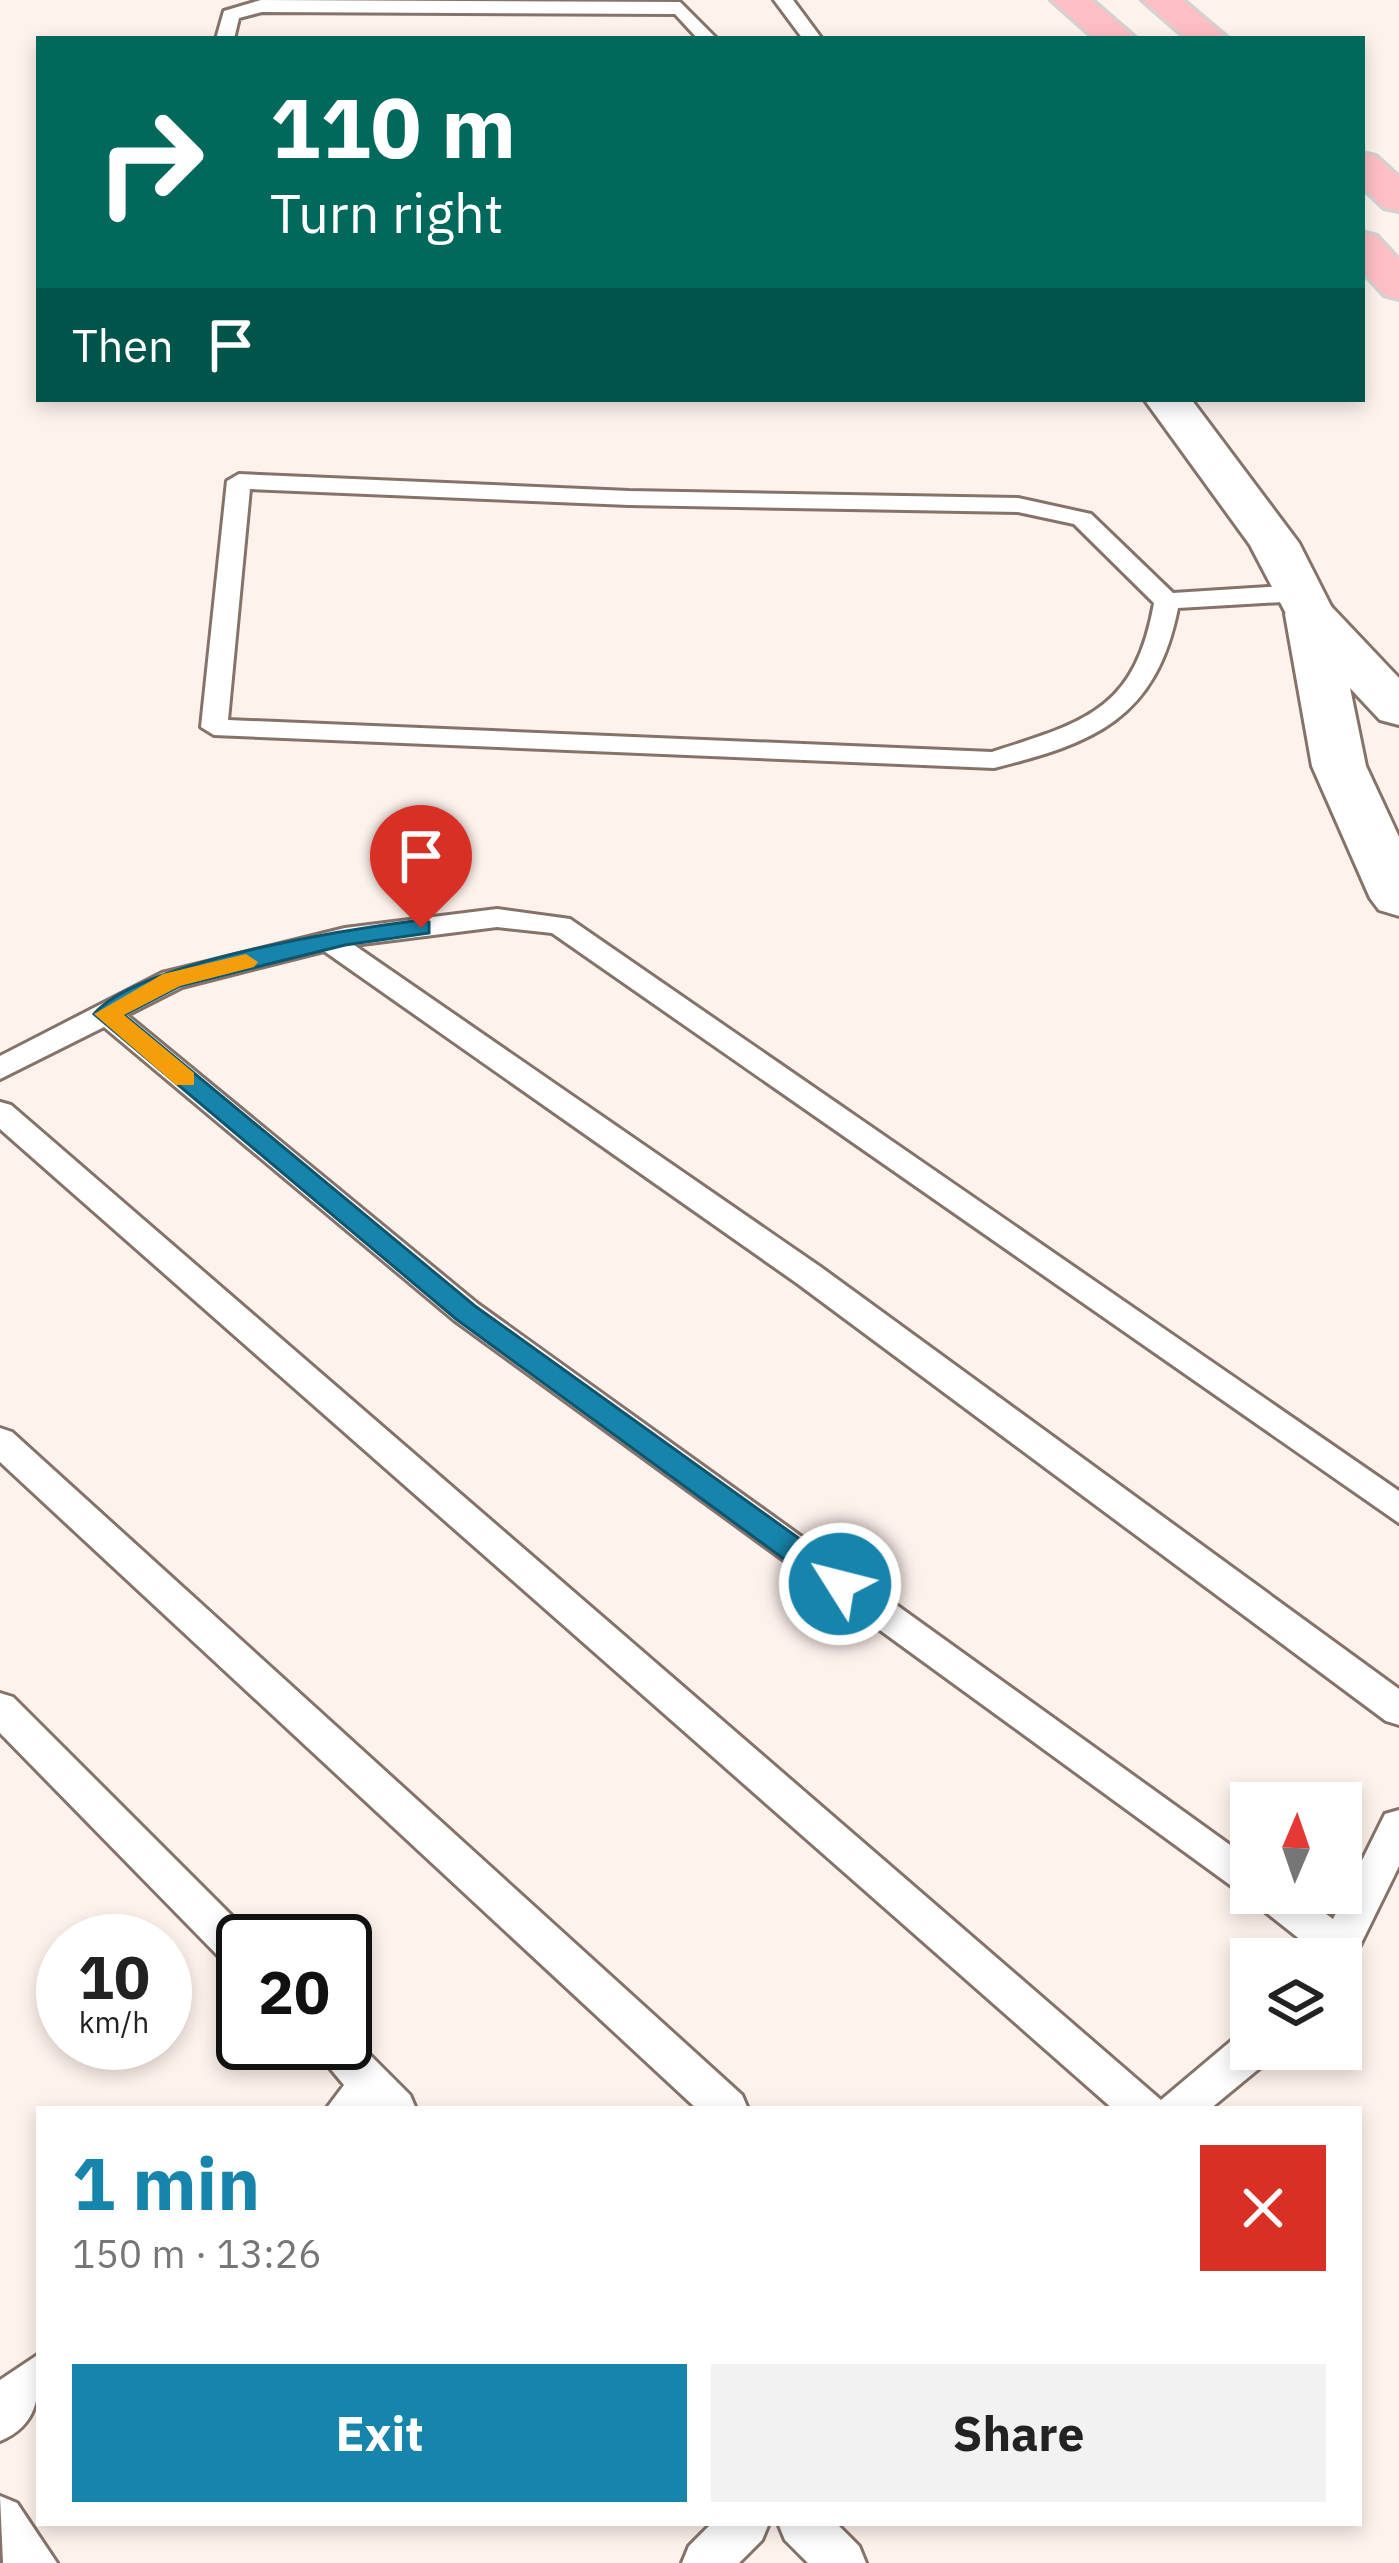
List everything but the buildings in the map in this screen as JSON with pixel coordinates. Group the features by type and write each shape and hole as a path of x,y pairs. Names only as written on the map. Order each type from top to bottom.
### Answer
{"highway":[{"path":"1069,0 1114,36"},
{"path":"1160,0 1206,36"},
{"path":"1365,169 1399,199"},
{"path":"1365,247 1399,286"}],"street":[{"path":"1169,402 1274,543 1305,604 1399,710"},
{"path":"1305,604 1339,766 1399,898"}],"lane":[{"path":"783,0 811,36"},
{"path":"225,36 231,15 261,6 680,8 705,36"},
{"path":"1167,602 1166,620 1137,680 1105,722 994,760 214,727 239,481 629,497 1018,505 1082,519 1167,602 1305,604"},
{"path":"0,1069 172,980 329,941 497,918 560,925 1399,1509"},
{"path":"329,941 829,1290 1399,1710"},
{"path":"106,1014 466,1312 1230,1867"},
{"path":"0,1112 1141,2106"},
{"path":"0,1441 724,2106"},
{"path":"0,1708 216,1927"},
{"path":"1343,1938 1399,1826"},
{"path":"1291,1914 1319,1938"},
{"path":"1182,2106 1230,2067"},
{"path":"350,2070 372,2101"},
{"path":"0,2418 36,2380"},
{"path":"0,2520 33,2563"},
{"path":"706,2563 743,2526"},
{"path":"805,2526 842,2563"}],"slow traffic":[{"path":"185,1079 106,1014 172,980 246,962"}],"route":[{"path":"421,928 345,937 172,980 106,1014 466,1312 840,1584"}]}
